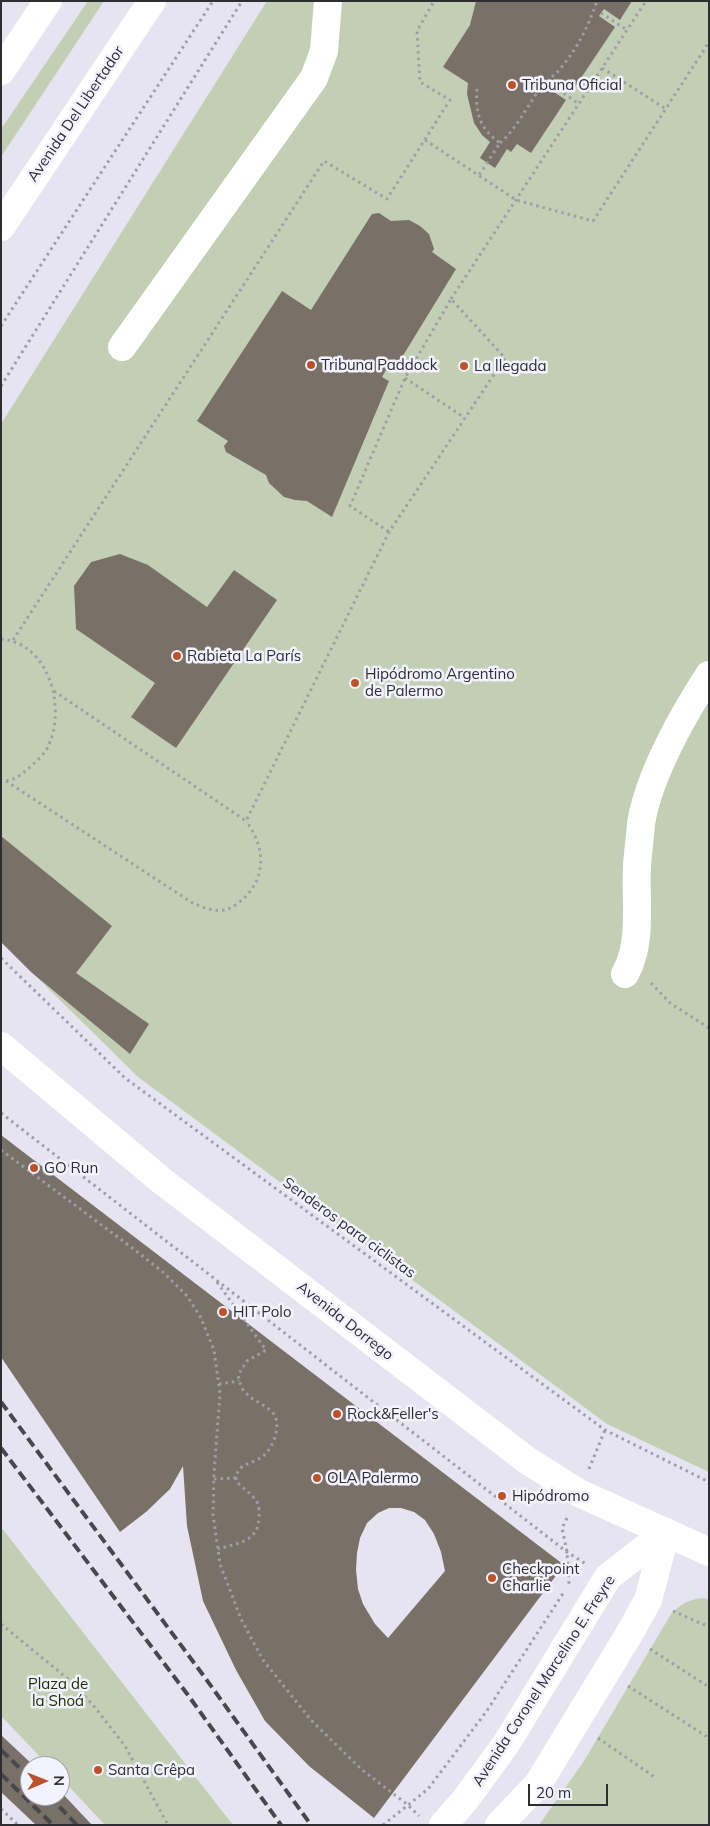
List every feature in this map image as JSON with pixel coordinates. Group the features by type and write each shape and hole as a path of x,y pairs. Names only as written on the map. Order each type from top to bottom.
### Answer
{"main road":[{"path":"1,71 48,1"},
{"name":"Avenida Del Libertador","path":"1,227 152,1"},
{"path":"122,347 314,78 324,51 328,1"},
{"path":"628,968 636,936 639,848 642,822 649,794 661,762 709,676"},
{"name":"Avenida Dorrego","path":"3,1045 162,1181 528,1461 579,1493 709,1552"},
{"path":"499,1825 538,1784 628,1636 648,1600 666,1532"},
{"name":"Avenida Coronel Marcelino E. Freyre","path":"443,1825 465,1800 506,1744 608,1577 666,1532"}],"path":[{"path":"1,326 213,1"},
{"path":"1,386 242,1"},
{"path":"12,640 324,161 387,199 450,100 420,82 417,31 434,1"},
{"path":"479,175 500,143 510,134 540,88 559,71 575,51 591,19 597,1"},
{"path":"389,532 350,506 405,378 451,299 646,1"},
{"path":"601,13 627,30"},
{"path":"425,140 516,200 594,221 709,42"},
{"path":"602,68 666,109"},
{"path":"553,86 580,104"},
{"path":"477,89 478,115 490,136 500,143"},
{"path":"246,821 389,532 505,358 451,299"},
{"path":"405,378 465,418"},
{"path":"1,639 12,640 30,650 45,669 54,691 56,714 50,743 36,762 19,777 4,781"},
{"path":"4,781 191,902 208,909 225,910 238,903 252,890 258,877 261,862 260,848 255,833 246,821 54,691"},
{"name":"Senderos para ciclistas","path":"1,958 125,1078 605,1430 709,1482"},
{"path":"628,968 670,1003 709,1028"},
{"path":"1,1113 567,1552"},
{"path":"1,1150 164,1273 187,1296 201,1318 214,1350 220,1394 213,1514 220,1564 241,1619 263,1660 311,1720 361,1769 408,1805"},
{"path":"214,1278 266,1350 247,1360 238,1375 239,1381 247,1395 273,1412 277,1422 275,1436 266,1453 242,1466 236,1473 236,1482 252,1495 259,1505 259,1522 254,1535 246,1540 218,1549"},
{"path":"219,1384 239,1381"},
{"path":"383,1825 428,1789 486,1712 569,1584 567,1552 562,1528 579,1493 605,1430"},
{"path":"214,1478 236,1478"},
{"path":"1,1624 68,1679 93,1705 126,1746 168,1825"},
{"path":"628,1636 709,1687"},
{"path":"607,1672 709,1738"},
{"path":"575,1722 656,1778"},
{"path":"1,1809 18,1825"}],"green space":[{"path":"88,1 104,1 1,157 1,129"},
{"name":"Hipódromo Argentino de Palermo","path":"267,1 709,1 709,1472 607,1424 138,1077 1,942 1,424"},
{"name":"Plaza de la Shoá","path":"1,1527 233,1825 105,1825 70,1788 70,1756 39,1756 1,1716"},
{"path":"702,1598 709,1599 709,1825 539,1825 584,1761 671,1614 685,1603"}],"building":[{"name":"Tribuna Oficial","path":"476,1 632,1 620,20 604,9 599,16 615,27 571,93 555,83 551,90 566,100 531,153 517,144 511,152 507,149 495,168 480,158 490,142 482,135 474,123 467,94 468,83 443,67 470,25"},
{"name":"Tribuna Paddock","path":"379,213 391,221 409,220 420,226 429,234 434,249 432,252 456,269 396,367 390,363 382,377 389,381 332,517 307,501 284,497 269,483 266,475 226,452 224,446 228,441 197,421 282,291 311,310 372,214"},
{"name":"Rabieta La París","path":"120,554 148,565 207,607 234,570 277,600 176,748 131,717 155,683 76,629 74,586 91,562"},
{"path":"1,836 112,926 76,973 149,1024 130,1054 31,972 1,942"},
{"name":"OLA Palermo","path":"1,1135 564,1565 374,1818 309,1766 265,1721 236,1670 203,1601 187,1526 183,1466 170,1489 146,1512 120,1532 1,1357","holes":["389,1508 401,1508 414,1512 425,1520 434,1534 441,1552 445,1571 388,1638 375,1624 363,1604 358,1589 357,1553 360,1538 367,1523 378,1513"]},
{"path":"1,1735 23,1756 20,1756 20,1806 70,1806 70,1802 92,1825 36,1825 1,1792"}],"railway":[{"path":"1,1402 206,1679 311,1825"},
{"path":"1,1448 188,1695 281,1825"},
{"path":"1,1750 20,1768"},
{"path":"1,1774 53,1825"},
{"path":"59,1806 77,1825"}],"place":[{"name":"Tribuna Oficial","path":"512,85"},
{"name":"Tribuna Paddock","path":"311,365"},
{"name":"La llegada","path":"464,366"},
{"name":"Rabieta La París","path":"177,656"},
{"name":"Hipódromo Argentino de Palermo","path":"355,683"},
{"name":"GO Run","path":"34,1168"},
{"name":"HIT Polo","path":"223,1312"},
{"name":"Rock&Feller's","path":"337,1414"},
{"name":"OLA Palermo","path":"317,1478"},
{"name":"Hipódromo","path":"502,1496"},
{"name":"Checkpoint Charlie","path":"492,1578"},
{"name":"Santa Crêpa","path":"98,1770"}]}
